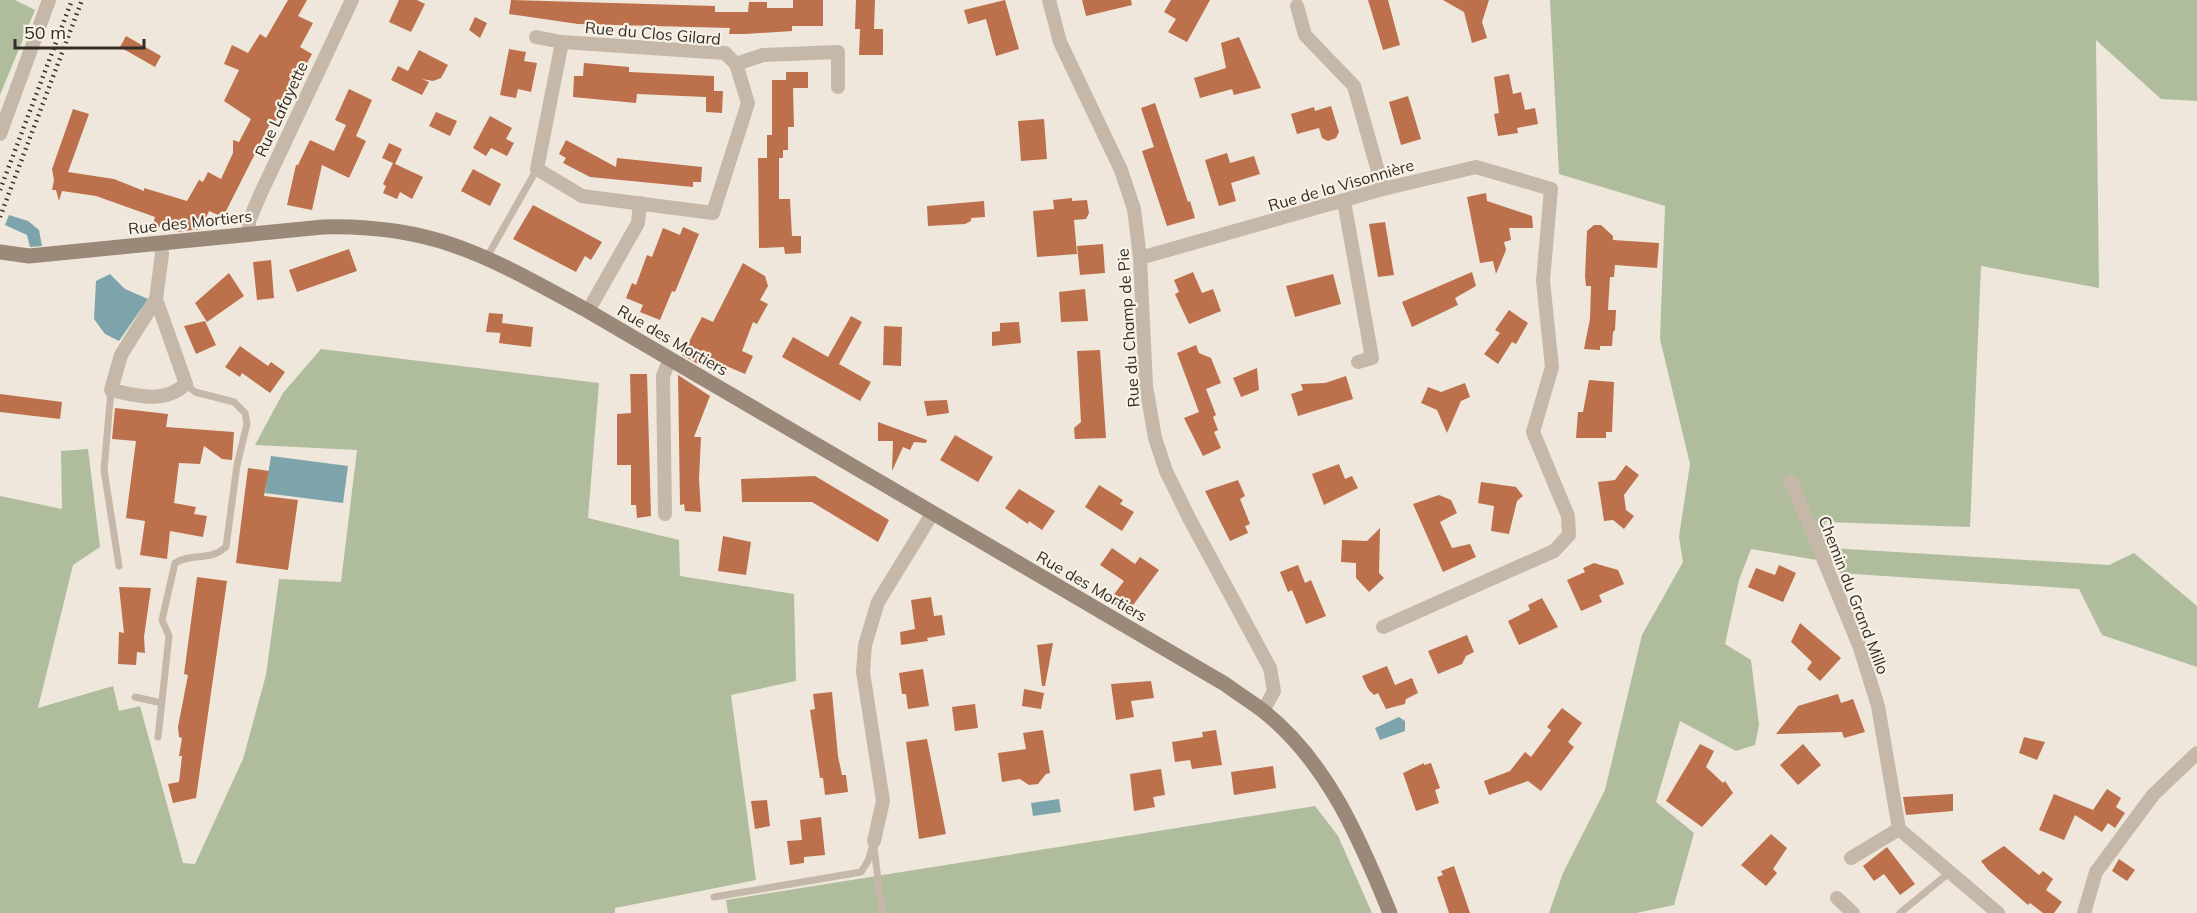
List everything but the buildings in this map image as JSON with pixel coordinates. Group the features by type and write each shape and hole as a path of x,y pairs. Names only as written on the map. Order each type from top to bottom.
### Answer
{"street":[{"path":"0,134 50,0"},
{"name":"Rue Lafayette","path":"249,234 249,221 260,195 352,0"},
{"name":"Rue du Champ de Pie","path":"1049,0 1060,42 1075,78 1121,170 1134,209 1140,258 1146,386 1155,438 1166,471 1189,518 1270,668 1274,691 1263,711"},
{"path":"1297,6 1305,35 1354,86 1383,189"},
{"name":"Rue du Clos Gilard","path":"536,37 562,42 725,53 736,64 748,103 713,213 582,196 537,169 562,42"},
{"path":"736,64 763,55 838,52 838,87"},
{"name":"Rue de la Visonnière","path":"1140,258 1383,189 1476,167 1551,189 1543,281 1552,367 1533,432 1568,516 1569,535 1554,551 1472,590 1383,627"},
{"path":"1344,201 1372,358 1358,362"},
{"path":"588,311 638,223 640,203"},
{"name":"Rue des Mortiers","path":"0,252 29,256 323,227 394,228 444,240 487,257 588,311 1215,678 1263,711 1319,771 1360,841 1390,913"},
{"path":"156,299 186,384 162,397 142,398 111,390 122,355 156,299 162,255 161,244"},
{"path":"665,514 663,376 670,359"},
{"name":"Chemin du Grand Millo","path":"1791,481 1859,645 1878,706 1899,829"},
{"path":"874,840 883,801 863,672 865,645 878,602 932,514"},
{"path":"2084,913 2096,872 2166,783 2197,753"},
{"path":"1851,858 1899,829 1998,913"},
{"path":"1837,898 1853,913"}],"lane":[{"path":"487,257 537,169"},
{"path":"158,737 169,636 162,620 167,588 175,563 183,558 216,556 226,547 237,465 247,424 245,413 234,402 195,392 186,384"},
{"path":"111,390 104,470 119,566"},
{"path":"135,697 162,703"},
{"path":"714,897 861,872 868,861 874,840"},
{"path":"874,840 882,913"},
{"path":"1900,913 1950,872"}],"green space":[{"path":"0,0 15,0 35,10 0,95"},
{"path":"1550,0 2197,0 2197,101 2161,99 2096,40 2099,288 1981,266 1970,527 1825,522 1831,548 2109,565 2134,553 2197,606 2197,667 2102,635 2079,589 1839,573 1835,563 1751,549 1739,580 1725,644 1751,660 1759,725 1755,745 1736,751 1680,721 1656,802 1694,833 1674,905 1636,913 1549,913 1563,873 1605,790 1642,635 1683,562 1679,537 1690,464 1660,339 1665,206 1559,174"},
{"path":"321,349 599,383 588,518 679,540 680,576 794,594 796,681 731,695 756,880 615,908 615,913 0,913 0,496 62,509 61,451 88,449 100,547 73,565 38,708 113,686 119,711 140,706 183,863 195,864 243,759 266,675 279,579 341,582 357,450 255,445 283,393"},
{"path":"1315,806 1338,836 1372,913 728,913 726,900"}],"water":[{"path":"9,215 28,221 39,230 42,246 30,247 27,235 5,225"},
{"path":"110,274 125,289 148,299 119,341 105,334 94,319 96,281"},
{"path":"271,456 348,466 343,503 265,493"},
{"path":"1399,717 1405,721 1405,731 1380,740 1375,728"},
{"path":"1059,799 1061,812 1033,816 1031,803"}],"railway":[{"path":"0,190 72,0"},
{"path":"0,217 82,0"}]}
